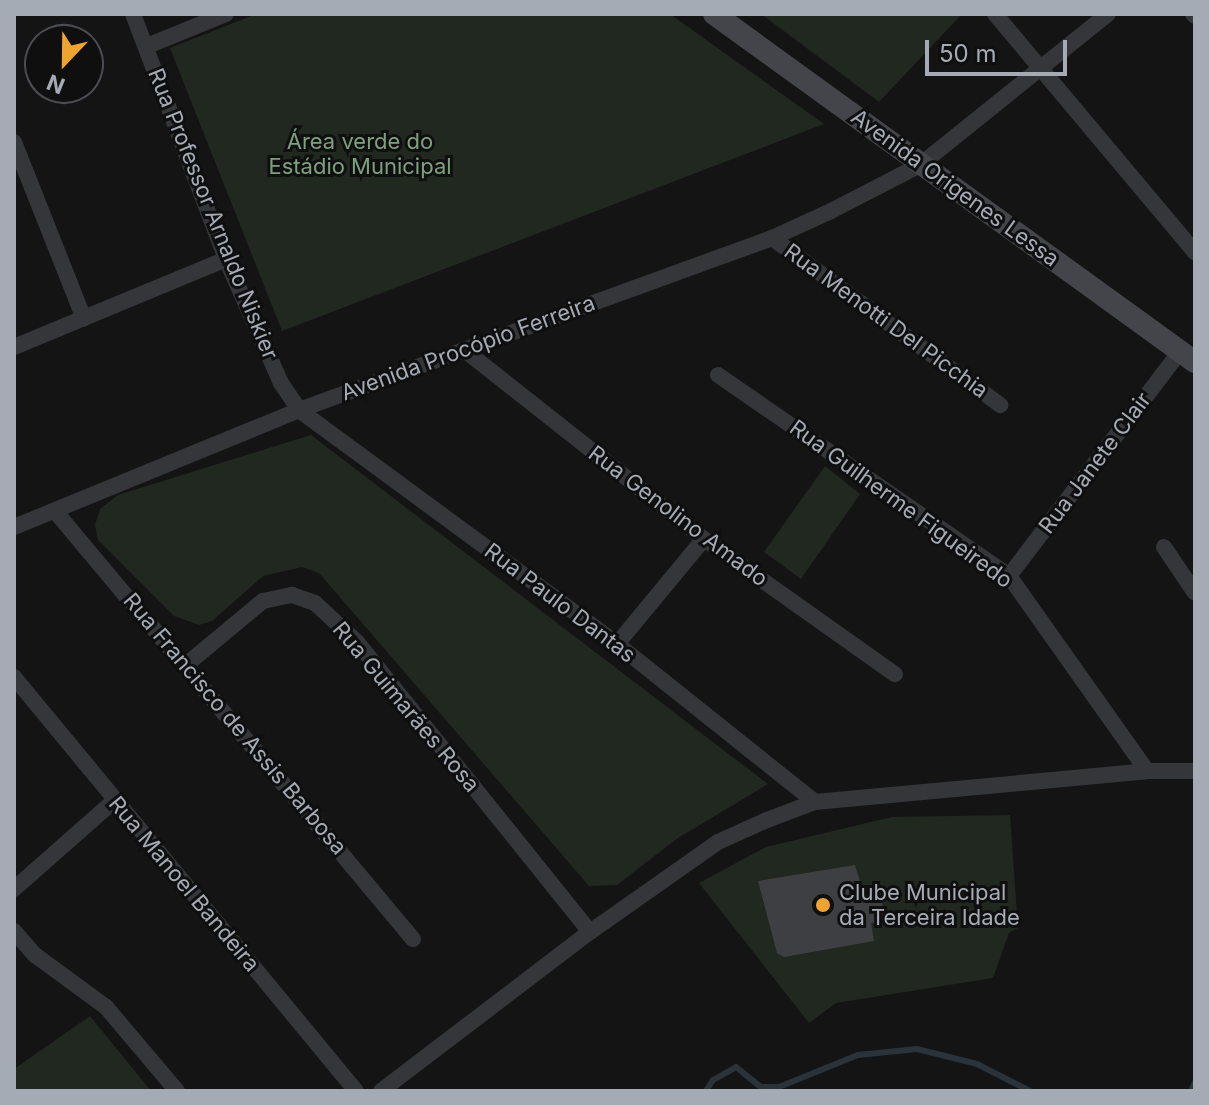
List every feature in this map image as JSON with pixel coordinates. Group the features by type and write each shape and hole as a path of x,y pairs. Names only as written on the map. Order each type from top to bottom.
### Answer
{"street":[{"name":"Rua Professor Arnaldo Niskier","path":"133,14 226,259 281,383 299,410"},
{"path":"147,46 226,14"},
{"name":"Avenida Origenes Lessa","path":"714,14 1188,356"},
{"path":"995,14 1195,252"},
{"name":"Avenida Procópio Ferreira","path":"14,527 299,410 467,352 772,238 920,165 1108,14"},
{"path":"14,142 84,319"},
{"name":"Rua Menotti Del Picchia","path":"772,238 1000,405"},
{"path":"14,347 226,259"},
{"name":"Rua Genolino Amado","path":"467,352 704,539 895,674"},
{"name":"Rua Janete Clair","path":"1009,576 1188,356"},
{"name":"Rua Guilherme Figueiredo","path":"718,375 1009,576 1147,771"},
{"name":"Rua Paulo Dantas","path":"299,410 617,644 815,802"},
{"name":"Rua Francisco de Assis Barbosa","path":"55,511 187,664 413,939"},
{"path":"617,644 704,539"},
{"path":"1164,547 1195,593"},
{"name":"Rua Guimarães Rosa","path":"187,664 263,601 292,595 315,603 357,642 590,932"},
{"name":"Rua Manoel Bandeira","path":"14,677 356,1091"},
{"path":"381,1091 590,932 718,842 815,802 1147,771 1195,771"},
{"path":"14,889 115,800"},
{"path":"14,931 35,955 106,1007 177,1091"}],"green space":[{"name":"Área verde do Estádio Municipal","path":"256,14 670,14 824,124 282,331 170,48"},
{"path":"761,14 962,14 879,102"},
{"path":"311,435 768,784 678,838 617,885 589,886 319,573 302,567 263,576 212,621 199,625 174,616 98,540 95,525 100,509 118,495"},
{"path":"825,466 860,494 801,579 764,552"},
{"path":"1010,815 1018,928 1009,933 993,978 836,1003 809,1023 699,883 766,847 892,817"},
{"path":"90,1016 151,1091 14,1091 14,1069"}],"building":[{"name":"Clube Municipal da Terceira Idade","path":"855,865 862,888 879,885 885,921 871,923 874,941 784,957 777,953 758,881"}],"waterway":[{"path":"706,1091 713,1080 736,1067 761,1087 779,1087 858,1055 917,1049 977,1064 1030,1091"},
{"path":"1191,1091 1195,1082"}],"place":[{"name":"Clube Municipal da Terceira Idade","path":"823,905"}]}
